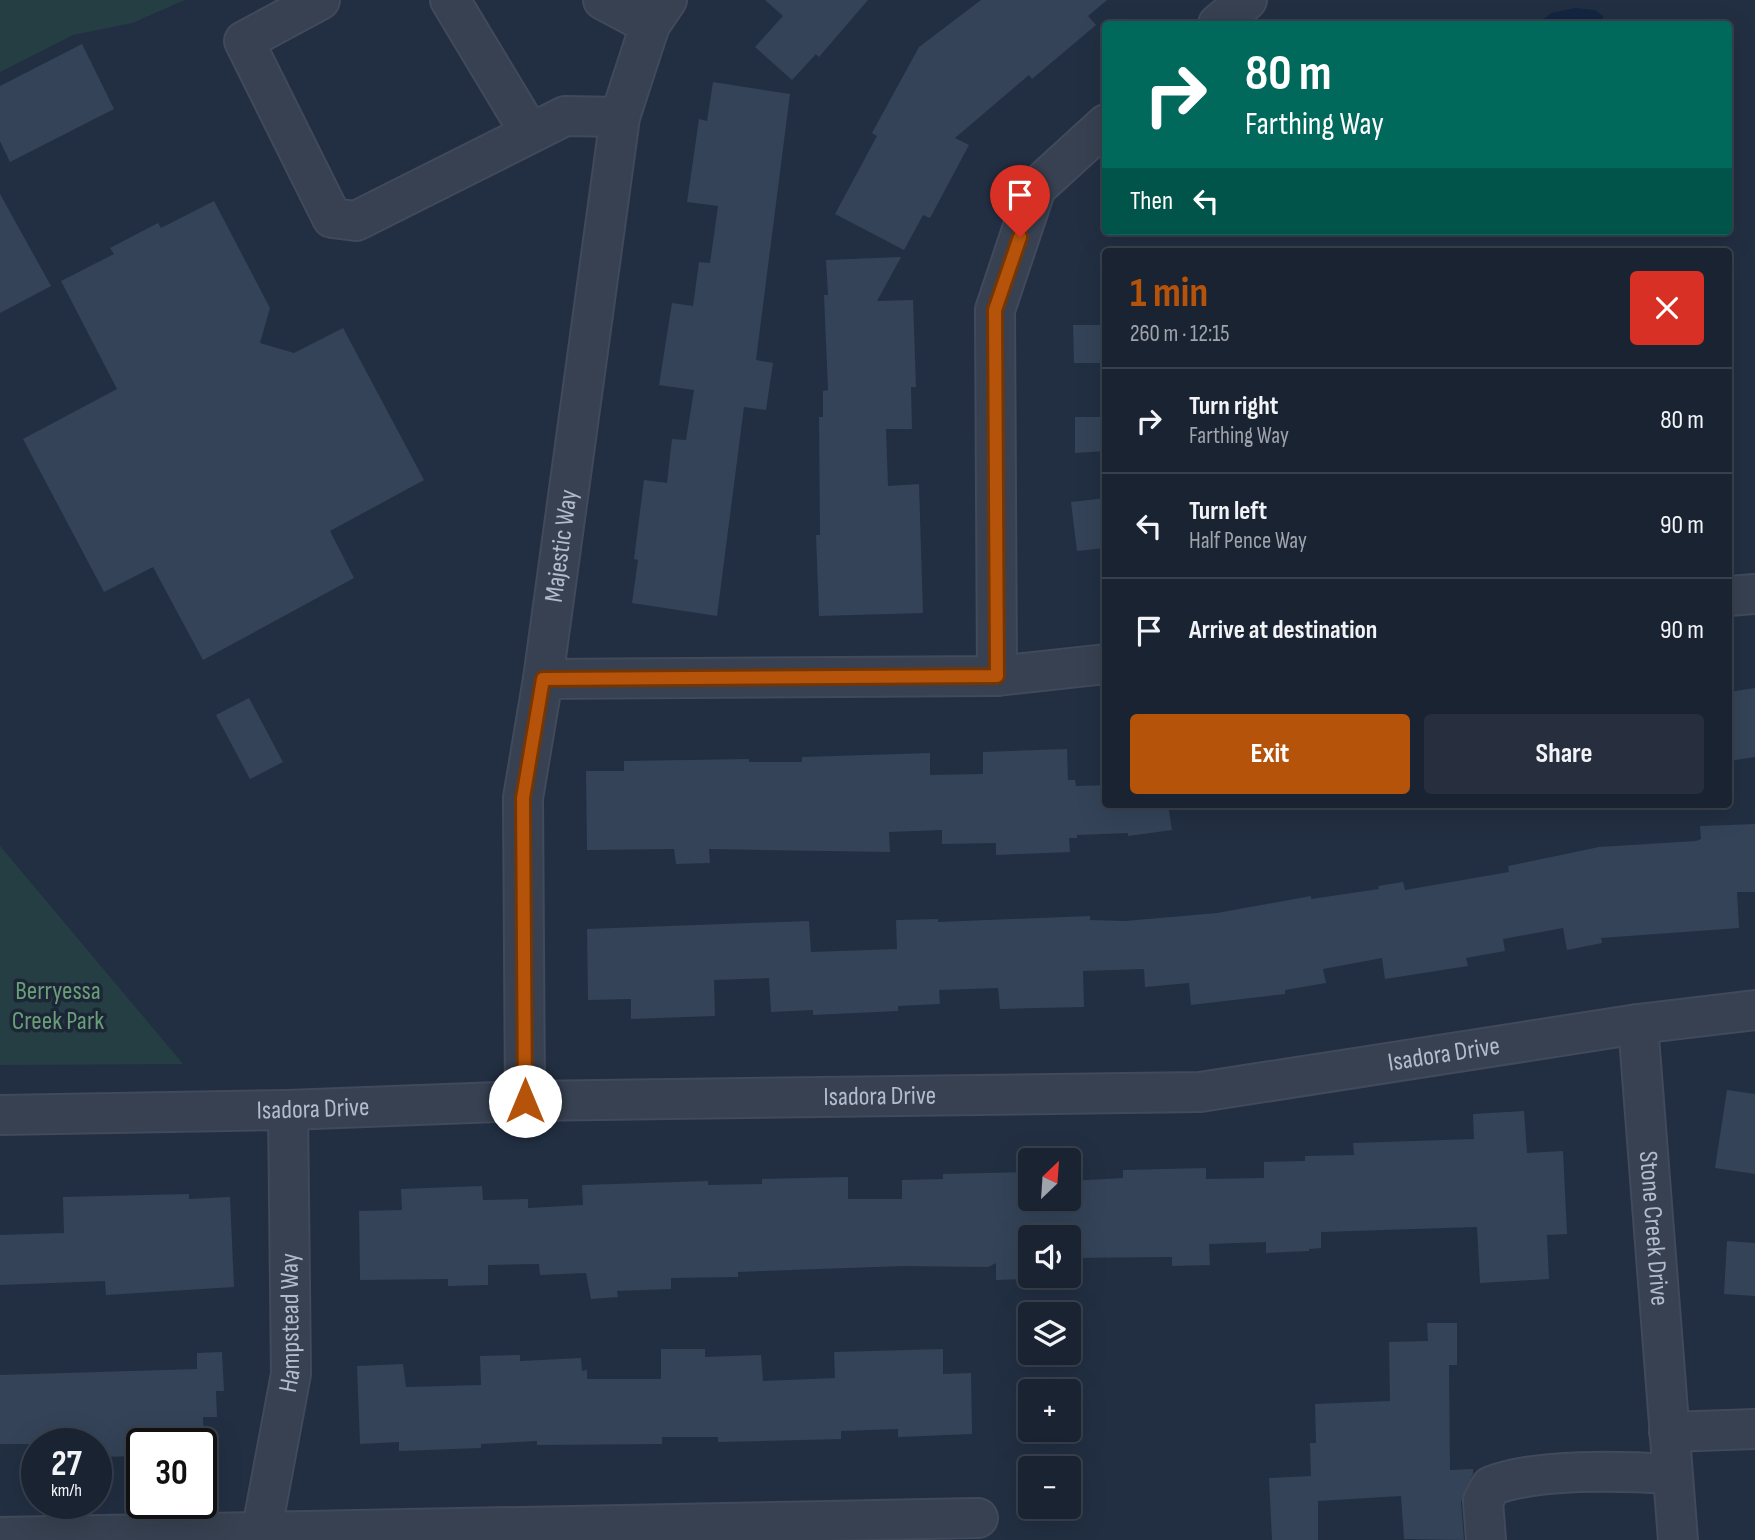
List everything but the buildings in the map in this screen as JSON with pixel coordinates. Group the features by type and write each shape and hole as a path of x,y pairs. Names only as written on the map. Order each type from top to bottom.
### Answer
{"street":[{"path":"320,0 244,41 332,218 356,221 565,116 621,117"},
{"path":"450,0 530,134"},
{"path":"603,0 658,12"},
{"path":"1222,21 1247,0"},
{"name":"Majestic Way","path":"525,1101 523,798 543,679 621,117 658,12"},
{"path":"997,676 995,310 1036,188 1102,128"},
{"path":"1732,596 1755,594"},
{"path":"543,679 997,676 1102,664"},
{"name":"Isadora Drive","path":"0,1115 288,1110 525,1101 1200,1092 1638,1024 1755,1010"},
{"name":"Stone Creek Drive","path":"1638,1024 1678,1540"},
{"name":"Hampstead Way","path":"261,1534 291,1374 288,1110"},
{"path":"1669,1432 1755,1429"},
{"path":"1486,1540 1483,1501 1491,1486 1510,1479 1604,1472 1672,1474"},
{"path":"0,1537 78,1538 978,1518"}],"green space":[{"path":"0,0 185,0 132,23 73,35 0,72"},
{"name":"Berryessa Creek Park","path":"0,846 183,1064 0,1065"}],"water":[{"path":"1575,8 1595,10 1603,16 1602,21 1541,21 1551,13"}],"route":[{"path":"525,1101 523,798 543,679 997,676 995,310 1020,237"}]}
